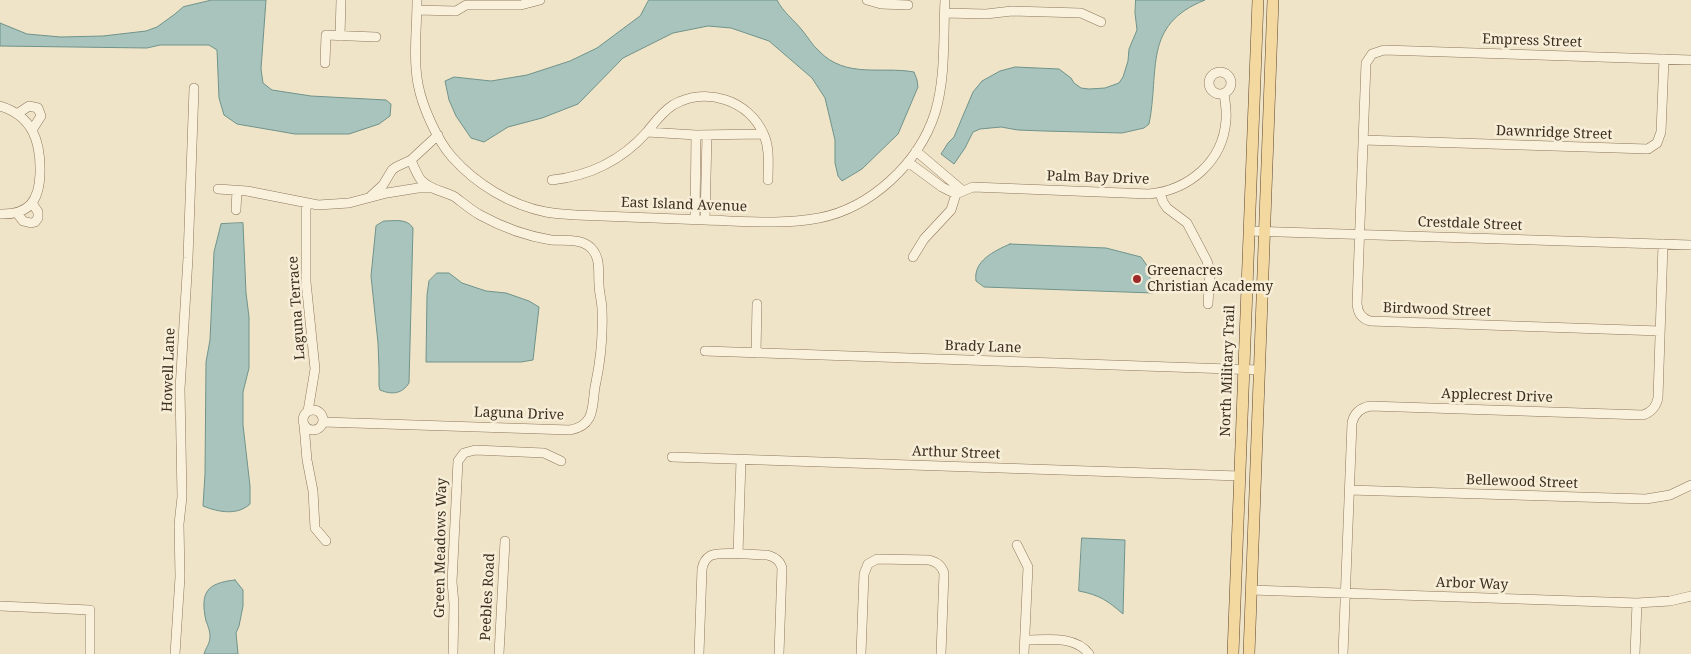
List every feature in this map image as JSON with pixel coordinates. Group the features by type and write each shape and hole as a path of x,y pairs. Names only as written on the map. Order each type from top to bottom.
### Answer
{"main road":[{"name":"North Military Trail","path":"1233,654 1258,0"},
{"path":"1249,654 1274,0"},
{"path":"1238,504 1244,515 1242,575 1251,590"},
{"path":"1235,585 1244,602 1242,654"}],"street":[{"path":"340,36 341,0"},
{"name":"East Island Avenue","path":"417,0 416,62 418,85 427,114 451,156 496,193 520,204 546,212 576,215 782,222 820,218 846,210 877,192 902,171 920,145 934,114 941,83 945,0"},
{"path":"417,10 456,11 462,3 521,5 540,0"},
{"path":"867,0 881,4 908,5"},
{"path":"944,13 986,14 1012,11 1081,13 1101,22"},
{"path":"325,62 326,35 376,37"},
{"name":"Empress Street","path":"1372,54 1384,50 1691,60"},
{"name":"Birdwood Street","path":"1372,54 1366,62 1359,234 1357,309 1364,319 1370,322 1660,331"},
{"name":"Dawnridge Street","path":"1363,140 1648,149 1657,143 1661,132 1664,59"},
{"name":"Howell Lane","path":"176,654 180,577 179,524 182,498 180,389 188,258 194,88"},
{"name":"Palm Bay Drive","path":"960,193 972,187 1140,194 1160,193 1176,188 1196,177 1212,160 1225,130 1227,118 1224,93"},
{"path":"552,180 586,174 612,162 634,146 658,117 674,105 702,96 722,98 740,106 754,120 763,134 768,156 768,180"},
{"path":"0,106 17,114 32,130 38,141 41,158 39,189 32,203 26,209 17,213 0,214"},
{"path":"17,114 29,106 38,108 41,116 32,130"},
{"path":"647,132 696,135 763,134"},
{"path":"368,197 383,185 396,167 411,160 438,135"},
{"path":"695,219 696,135"},
{"path":"705,220 707,135"},
{"path":"916,151 960,193"},
{"name":"Laguna Drive","path":"323,422 570,430 582,426 591,416 594,389 600,367 602,320 602,300 596,254 591,248 580,242 552,240 514,231 479,214 455,197 432,188 420,179 411,160"},
{"path":"908,162 942,187 960,193"},
{"path":"218,189 237,190 318,205 330,205 418,188 432,188"},
{"path":"236,210 237,190"},
{"path":"913,257 924,239 950,210 960,193"},
{"path":"1160,193 1167,208 1187,223 1207,261 1210,271 1208,304"},
{"path":"17,213 23,221 35,222 38,218 38,212 32,203"},
{"name":"Laguna Terrace","path":"306,203 306,282 315,369 308,412 303,417 307,460 313,491 315,528 326,541"},
{"name":"Crestdale Street","path":"1248,231 1691,245"},
{"name":"Applecrest Drive","path":"1343,654 1352,423 1356,413 1365,407 1643,415 1648,413 1653,410 1658,398 1663,244"},
{"path":"756,353 757,304"},
{"name":"Brady Lane","path":"705,351 1259,370"},
{"path":"304,425 307,429 314,431 320,428 323,422 322,416 317,411 311,410 308,412"},
{"name":"Green Meadows Way","path":"452,654 454,604 452,582 458,461 464,453 475,450 544,453 561,461"},
{"name":"Arthur Street","path":"672,457 1239,476"},
{"path":"738,554 741,460"},
{"name":"Bellewood Street","path":"1350,490 1646,499 1670,495 1691,485"},
{"name":"Peebles Road","path":"499,654 505,541"},
{"path":"1017,545 1028,567 1024,654"},
{"path":"698,654 703,564 713,554 772,556 781,564 779,654"},
{"path":"861,654 865,569 868,564 877,559 934,561 939,564 944,573 941,654"},
{"name":"Arbor Way","path":"1251,590 1637,603 1670,601 1691,596"},
{"path":"1635,654 1637,603"},
{"path":"0,606 90,610 90,654"},
{"path":"1025,640 1066,640 1079,644 1089,654"}],"water":[{"path":"212,0 266,0 261,69 263,83 272,90 311,96 386,100 391,104 390,116 379,124 349,134 295,134 237,124 224,115 219,98 217,50 209,45 160,45 147,48 0,46 0,23 27,34 61,37 103,36 146,31 157,27 183,7"},
{"path":"649,0 777,0 814,46 829,60 841,65 864,70 914,72 918,87 898,134 862,169 842,181 838,176 835,163 835,140 825,98 812,78 769,41 731,28 708,26 673,33 623,58 578,104 542,118 508,127 484,142 471,138 456,116 449,100 445,81 454,77 491,81 527,75 570,61 597,48 640,16"},
{"path":"1136,0 1205,0 1185,10 1171,22 1162,36 1155,68 1149,124 1144,128 1122,133 1018,130 1001,127 980,129 973,132 954,164 941,154 954,137 973,92 982,81 1000,71 1015,67 1059,69 1081,88 1089,89 1105,88 1119,83 1123,77 1128,61 1129,49 1137,30"},
{"path":"384,221 404,221 413,228 409,383 400,391 393,393 380,390 379,386 378,343 371,276 376,226"},
{"path":"243,223 249,317 249,368 243,392 243,425 250,486 250,504 245,508 227,512 203,506 206,362 210,340 214,252 221,224"},
{"path":"1010,244 1106,248 1141,257 1148,267 1153,293 984,287 976,281 976,274 981,262 991,254"},
{"path":"437,273 449,273 462,283 486,291 506,293 529,301 539,307 533,360 521,362 426,362 427,295 429,281"},
{"path":"1082,538 1125,540 1123,614 1103,599 1093,594 1079,591"},
{"path":"235,580 243,590 243,606 236,633 238,654 204,654 210,636 204,611 207,591 217,584"}],"place":[{"name":"Greenacres Christian Academy","path":"1137,279"}]}
